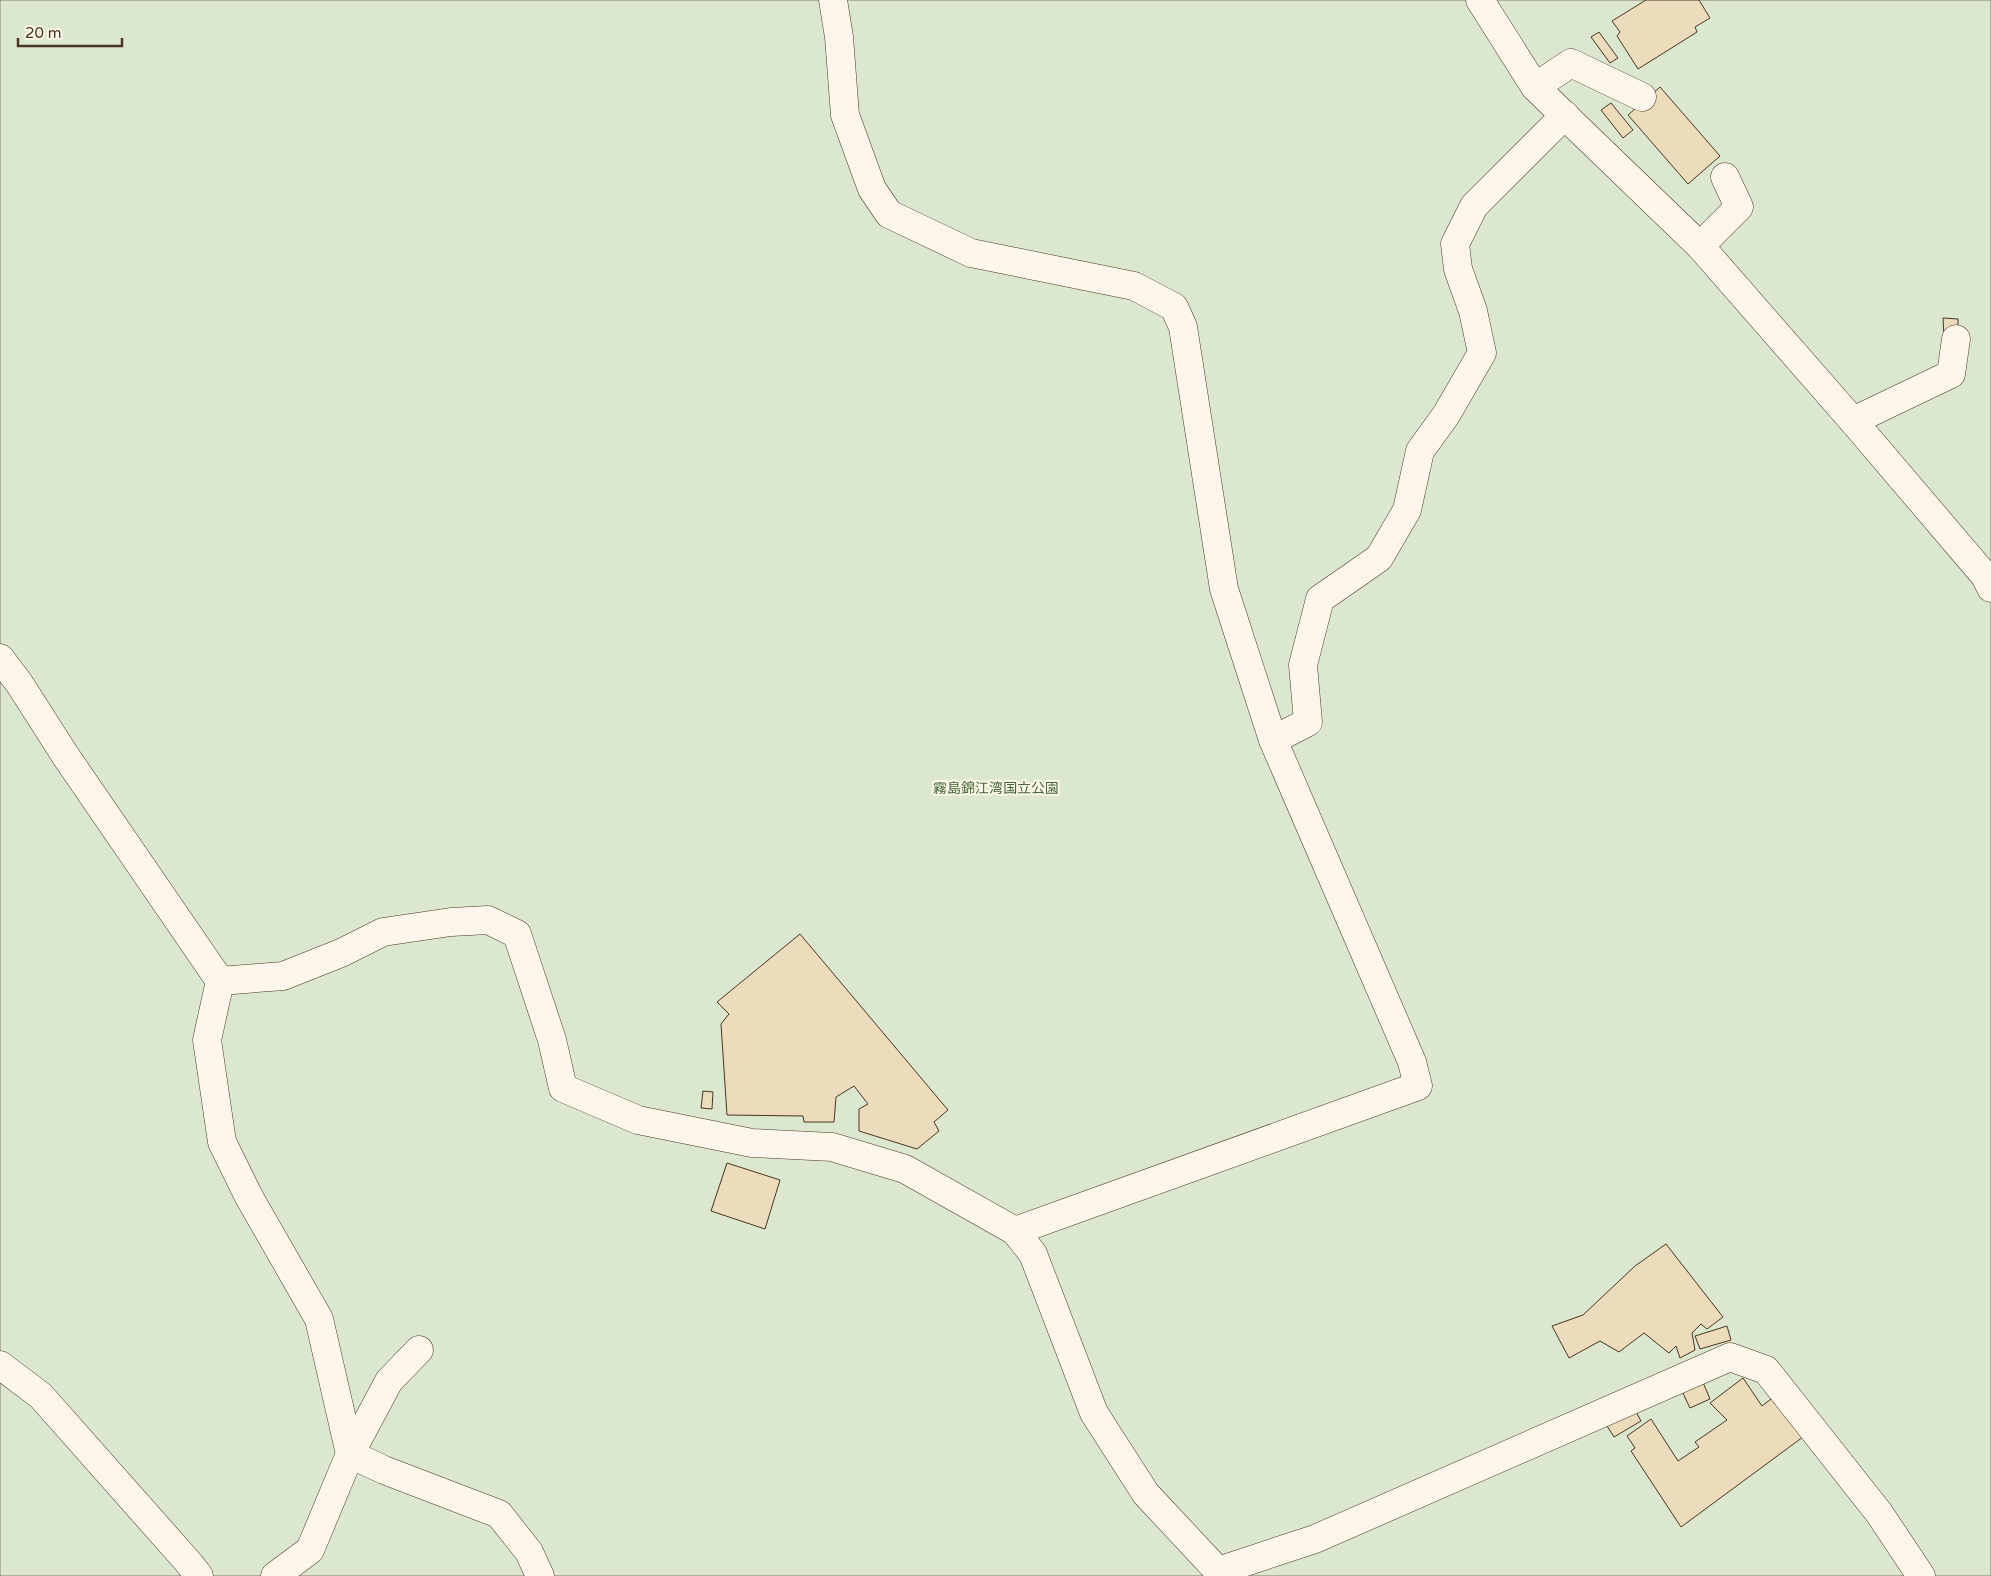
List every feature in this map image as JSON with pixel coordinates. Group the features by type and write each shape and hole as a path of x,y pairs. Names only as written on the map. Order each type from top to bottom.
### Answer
{"street":[{"path":"833,0 839,37 846,115 872,189 889,214 971,253 1134,286 1174,307 1183,327 1224,589 1272,740 1412,1062 1418,1086 1015,1230"},
{"path":"1480,0 1535,87 1700,246 1853,420 1985,576 1991,588"},
{"path":"1535,87 1571,63 1642,97"},
{"path":"1272,740 1308,722 1303,665 1320,599 1379,558 1406,510 1420,451 1446,415 1482,353 1473,311 1458,269 1455,244 1474,206 1565,115"},
{"path":"1700,246 1739,207 1725,177"},
{"path":"1853,420 1951,374 1956,340"},
{"path":"0,658 19,683 65,755 220,981 207,1040 222,1142 249,1197 319,1319 350,1454"},
{"path":"220,981 283,976 341,953 383,932 452,922 488,920 517,934 552,1040 563,1088 638,1120 752,1144 832,1146 896,1166 905,1169 1015,1230 1033,1254 1094,1413 1146,1494 1219,1574 1314,1539 1730,1357 1766,1370 1880,1513 1921,1576"},
{"path":"274,1576 310,1550 350,1454 389,1381 419,1350"},
{"path":"0,1365 41,1396 188,1562 198,1576"},
{"path":"350,1454 384,1470 499,1514 528,1552 540,1576"}],"green space":[{"name":"霧島錦江湾国立公園","path":"0,0 1991,0 1991,1576 0,1576"}],"building":[{"path":"1646,0 1699,0 1710,18 1695,27 1697,32 1638,69 1617,36 1620,32 1612,21"},
{"path":"1599,32 1618,58 1610,63 1591,37"},
{"path":"1660,87 1720,156 1688,184 1628,115"},
{"path":"1611,103 1633,130 1623,138 1601,110"},
{"path":"1943,318 1958,319 1958,337 1944,337"},
{"path":"800,934 948,1110 934,1122 939,1131 917,1149 859,1131 859,1109 868,1104 854,1086 836,1097 834,1122 804,1122 803,1116 727,1115 721,1024 729,1014 717,1002"},
{"path":"703,1091 713,1092 712,1109 701,1108"},
{"path":"727,1163 780,1180 765,1229 711,1211"},
{"path":"1666,1244 1723,1317 1707,1329 1701,1324 1692,1333 1695,1350 1680,1358 1676,1346 1669,1353 1644,1333 1619,1352 1600,1341 1569,1358 1552,1326 1583,1315 1635,1266"},
{"path":"1727,1326 1731,1340 1700,1349 1695,1336"},
{"path":"1743,1378 1762,1406 1775,1396 1807,1434 1681,1527 1631,1451 1635,1448 1627,1436 1651,1419 1678,1461 1699,1447 1695,1442 1727,1420 1710,1403"},
{"path":"1702,1380 1710,1399 1690,1408 1681,1389"},
{"path":"1635,1410 1641,1421 1614,1437 1607,1426"}]}
